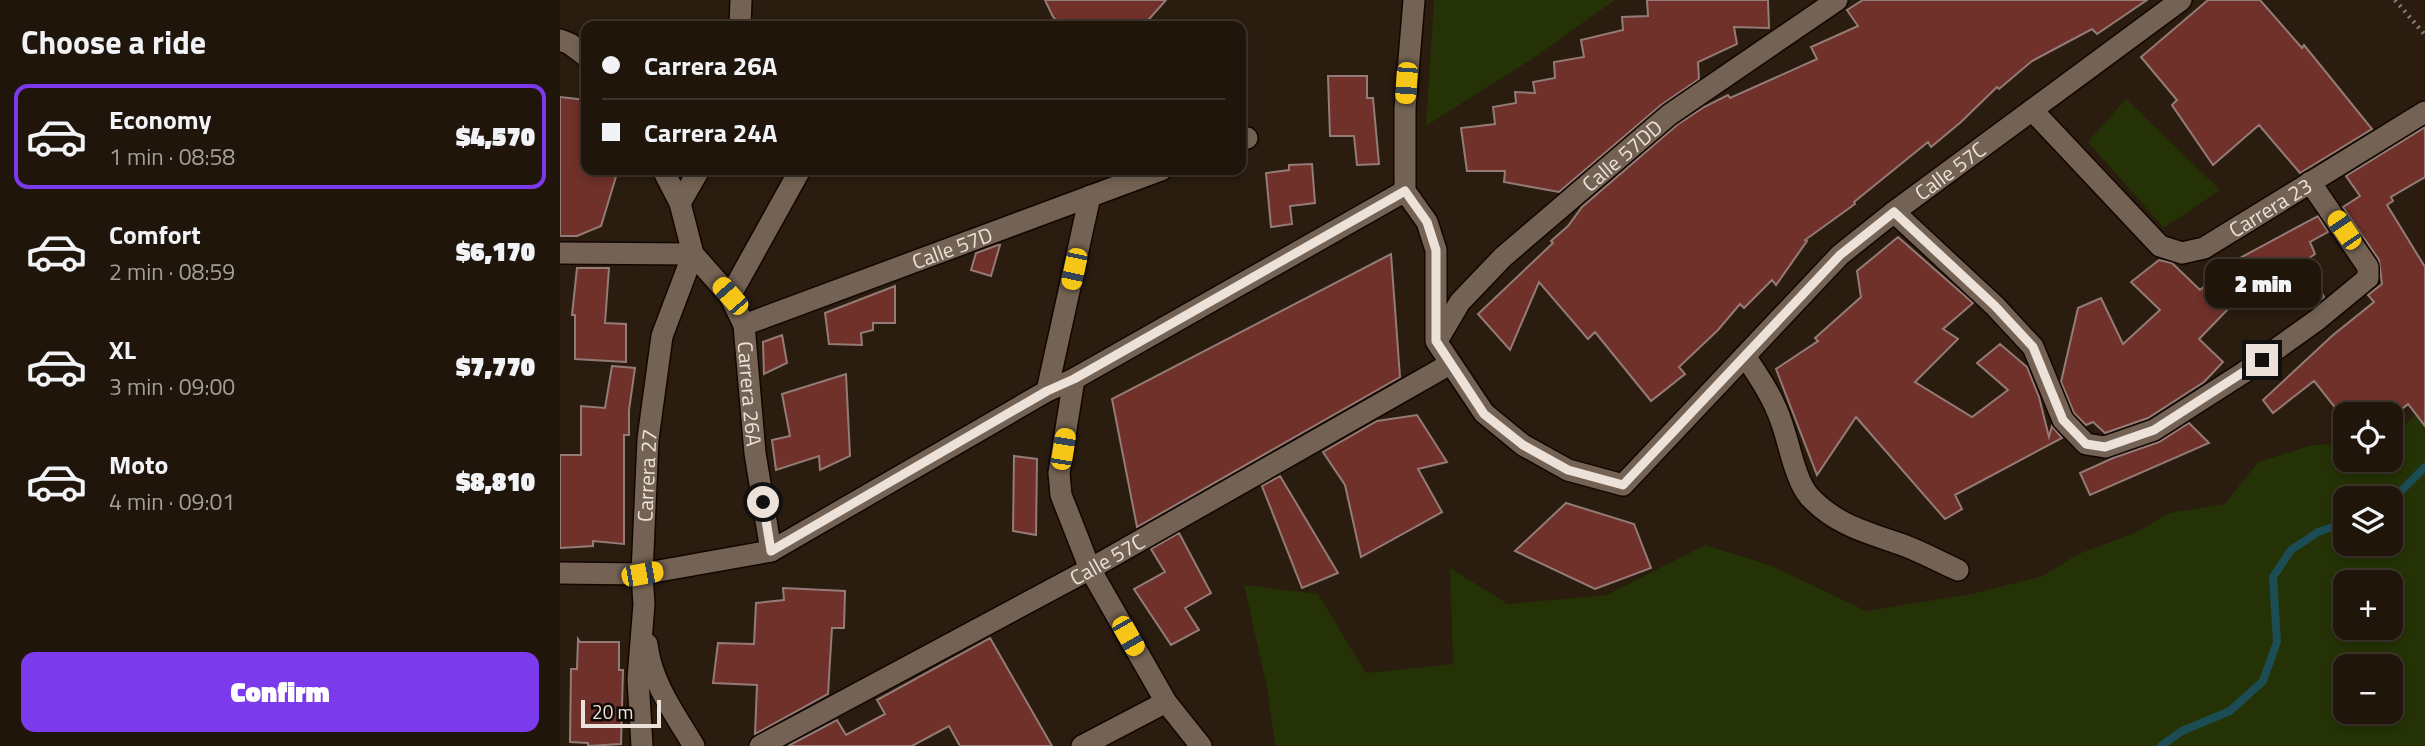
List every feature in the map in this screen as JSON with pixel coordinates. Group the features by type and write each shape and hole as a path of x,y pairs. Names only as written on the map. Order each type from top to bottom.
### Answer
{"street":[{"path":"740,21 741,0"},
{"path":"1414,0 1405,108 1405,191 1427,222 1436,250 1436,341 1450,364"},
{"name":"Calle 57DD","path":"1436,341 1460,302 1513,248 1669,115 1837,0"},
{"name":"Calle 57C","path":"760,746 1090,569 1450,364 1484,414 1523,445 1568,470 1623,485 1840,255 2181,0"},
{"path":"560,40 581,53"},
{"name":"Carrera 23","path":"2032,110 2160,246 2182,253 2204,248 2425,112"},
{"path":"560,253 693,254 680,203 666,175"},
{"path":"680,203 696,175"},
{"path":"730,296 797,175"},
{"name":"Calle 57D","path":"744,325 1147,175"},
{"path":"1894,212 1995,306 2033,347 2063,420 2086,444 2105,447 2154,430 2232,380 2317,320 2368,278 2368,267 2310,182"},
{"path":"560,573 642,574 771,551 1047,391 1074,379 1405,191"},
{"path":"1047,391 1090,196"},
{"name":"Carrera 26A","path":"693,254 730,296 744,325 755,453 771,551"},
{"name":"Carrera 27","path":"642,746 638,679 648,439 662,336 693,254"},
{"path":"1745,356 1768,391 1782,421 1791,457 1808,495 1837,520 1958,570"},
{"path":"1074,379 1059,472 1061,495 1090,569 1166,702 1201,746"},
{"path":"643,604 649,655 662,692 694,746"},
{"path":"1082,746 1166,702"}],"path":[{"path":"2395,0 2425,35"}],"green space":[{"path":"1434,0 1615,0 1532,59 1426,126"},
{"path":"2126,99 2220,190 2164,228 2088,142"},
{"path":"2425,412 2425,746 1275,746 1267,688 1244,585 1318,594 1366,673 1453,664 1450,568 1508,604 1607,595 1705,545 1772,566 1866,611 1971,594 2043,576 2078,554 2135,533 2169,513 2225,504 2258,462 2312,445 2333,444 2333,472 2403,472 2403,426 2413,417"}],"building":[{"path":"1045,0 1166,0 1147,21 1057,21"},
{"path":"1647,0 1768,0 1769,28 1734,27 1737,44 1698,62 1699,79 1661,105 1559,192 1504,182 1505,171 1467,171 1461,128 1495,124 1493,107 1516,103 1515,92 1535,93 1533,82 1555,78 1554,62 1584,57 1581,40 1623,30 1622,17 1648,16"},
{"path":"1863,0 2147,0 2097,34 2092,29 2032,61 1999,89 1997,87 1931,147 1928,142 1854,202 1855,204 1805,240 1807,241 1776,285 1772,280 1744,308 1740,304 1718,330 1679,367 1685,374 1651,401 1595,332 1588,339 1539,282 1510,350 1478,314 1553,243 1551,241 1568,226 1582,207 1677,125 1704,107 1817,59 1811,47 1858,26 1847,10"},
{"path":"2208,0 2260,0 2302,48 2304,45 2372,129 2300,173 2259,125 2213,165 2172,105 2177,100 2141,57"},
{"path":"1328,76 1367,76 1367,98 1373,98 1379,164 1357,165 1354,136 1330,136"},
{"path":"560,97 581,99 581,175 616,175 601,226 577,236 560,236"},
{"path":"2425,127 2425,177 2391,197 2393,201 2387,205 2425,267 2425,426 2408,404 2403,408 2403,402 2333,402 2333,405 2314,381 2273,413 2263,400 2333,335 2374,302 2368,295 2382,284 2379,260 2343,207 2360,196 2346,176"},
{"path":"1312,164 1315,203 1290,206 1292,224 1271,227 1266,173 1289,170 1289,165"},
{"path":"2318,216 2328,232 2310,242 2315,254 2305,261 2324,297 2316,304 2285,269 2265,287 2261,282 2235,306 2233,304 2199,339 2223,362 2204,382 2148,418 2105,433 2093,422 2086,425 2074,413 2061,382 2078,308 2101,298 2123,344 2160,310 2131,282 2159,260 2172,263 2200,290 2238,259"},
{"path":"1898,237 1973,303 1943,329 1958,339 1915,382 1972,417 2008,390 1977,363 2000,344 2027,367 2039,397 2049,437 2052,426 2062,438 1955,495 1962,509 1945,519 1856,417 1817,475 1776,369 1818,341 1815,338 1861,297 1857,271"},
{"path":"998,245 991,276 971,270 976,253"},
{"path":"1391,254 1400,377 1137,527 1112,399"},
{"path":"577,268 609,268 605,323 626,324 626,362 575,359 575,315 572,315"},
{"path":"895,286 895,323 873,323 873,330 861,333 862,345 829,344 825,313"},
{"path":"782,335 787,363 764,374 763,342"},
{"path":"612,366 635,368 629,410 629,435 624,435 624,544 593,541 593,546 560,548 560,455 581,455 581,406 605,408"},
{"path":"846,374 850,456 820,470 819,456 776,470 772,440 790,436 782,394"},
{"path":"1417,415 1447,462 1418,469 1442,512 1361,557 1345,485 1323,452 1377,421"},
{"path":"2189,423 2209,443 2090,495 2080,473 2159,442"},
{"path":"1014,456 1037,459 1036,535 1013,531"},
{"path":"1280,476 1338,573 1302,588 1262,486"},
{"path":"1566,503 1634,524 1651,568 1595,589 1515,551"},
{"path":"1179,533 1211,593 1185,608 1199,630 1171,645 1134,589 1165,572 1151,549"},
{"path":"783,588 845,591 844,628 832,628 828,694 755,734 757,685 713,683 718,643 754,644 756,603 784,600"},
{"path":"990,638 1052,746 960,746 949,726 912,746 788,746 837,720 846,735 885,714 877,700"},
{"path":"578,639 580,642 619,642 619,670 623,670 621,744 588,746 588,743 570,742 571,669 577,669"}],"waterway":[{"path":"2403,489 2425,467"},
{"path":"2161,746 2182,731 2230,711 2263,681 2277,642 2273,577 2291,550 2318,532 2333,527"}],"route":[{"path":"763,502 771,551 1047,391 1074,379 1405,191 1427,222 1436,250 1436,341 1484,414 1523,445 1568,470 1623,485 1840,255 1894,212 1995,306 2033,347 2063,420 2086,444 2105,447 2154,430 2262,360"}]}
